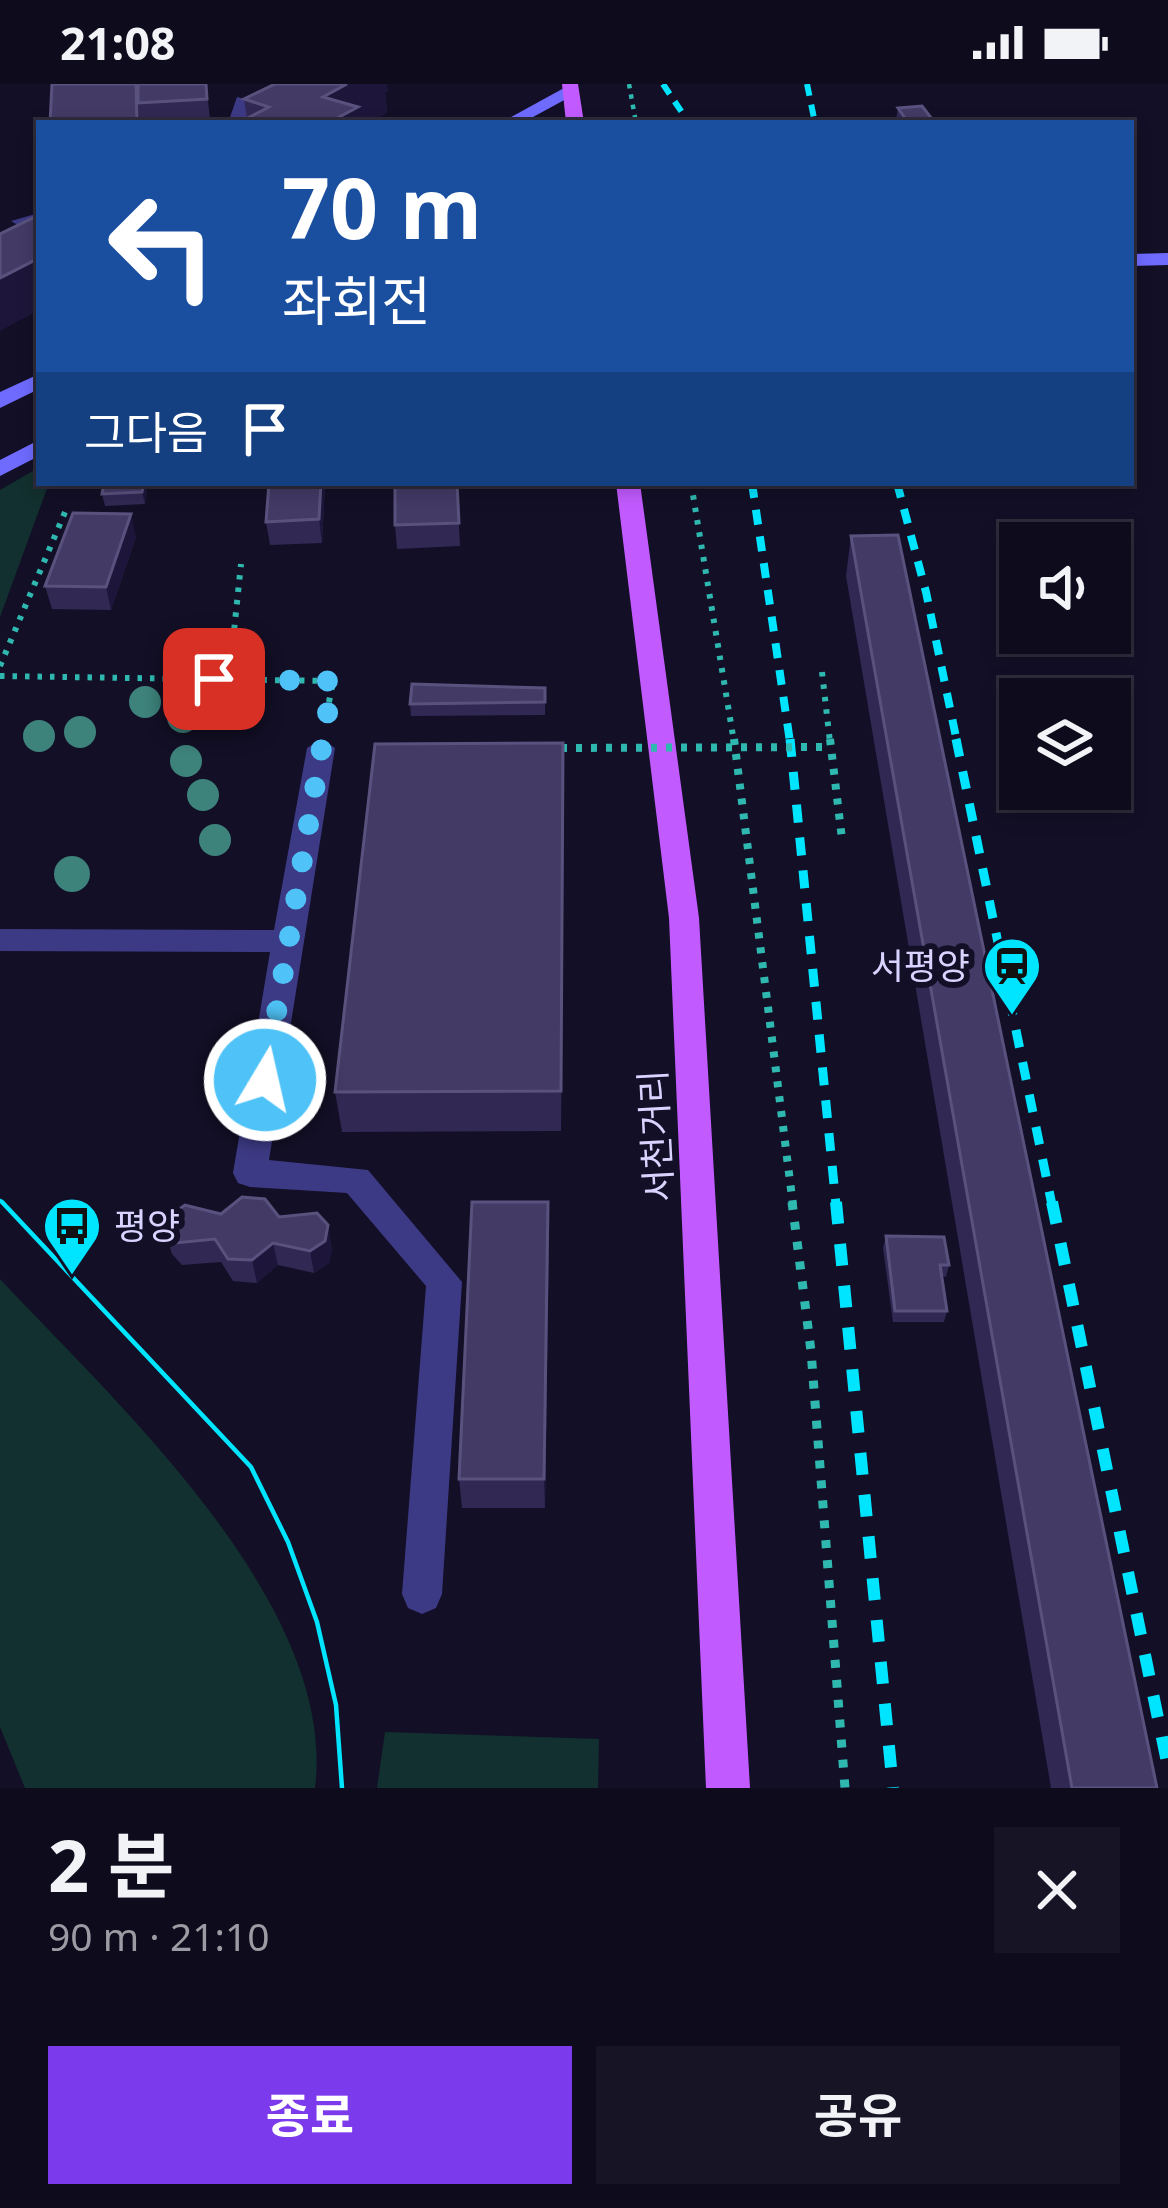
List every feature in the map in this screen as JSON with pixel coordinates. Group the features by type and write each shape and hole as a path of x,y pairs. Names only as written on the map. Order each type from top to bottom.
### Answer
{"main road":[{"path":"513,120 570,88 575,120"},
{"path":"1134,260 1168,259"},
{"path":"0,401 36,382"},
{"path":"0,469 36,450"},
{"name":"서천거리","path":"628,486 684,918 728,1788"}],"street":[{"path":"238,120 244,101"},
{"path":"321,748 250,1173 356,1180 444,1282 422,1594"},
{"path":"0,940 287,940"}],"path":[{"path":"629,84 635,120"},
{"path":"692,486 730,707 808,1328 845,1788"},
{"path":"0,666 68,505"},
{"path":"229,680 241,564"},
{"path":"822,672 842,839"},
{"path":"0,676 333,681 321,748"},
{"path":"540,748 831,747"}],"green space":[{"path":"36,469 36,486 48,486 0,617 0,490"},
{"path":"0,1279 156,1446 256,1579 292,1648 313,1718 315,1788 25,1788 0,1727"},
{"path":"385,1732 599,1739 598,1788 377,1788"}],"building":[{"path":"52,84 136,84 137,120 50,120"},
{"path":"138,84 206,84 207,99 138,103"},
{"path":"275,84 347,84 323,97 358,107 334,120 244,120 269,107 244,99"},
{"path":"922,106 932,119 906,120 898,108"},
{"path":"36,216 36,260 0,278 0,234"},
{"path":"103,486 143,486 142,492 102,494"},
{"path":"269,486 321,486 319,519 266,522"},
{"path":"395,486 457,486 459,523 395,525"},
{"path":"73,513 131,514 106,587 45,586"},
{"path":"898,535 1157,1788 1072,1788 851,536"},
{"path":"412,684 545,688 545,702 410,704"},
{"path":"563,743 561,1091 335,1092 375,744"},
{"path":"242,1197 265,1199 279,1217 317,1213 328,1225 325,1241 310,1251 273,1243 252,1260 228,1259 215,1239 175,1243 165,1232 169,1216 185,1205 221,1214"},
{"path":"472,1202 548,1202 544,1479 459,1479"},
{"path":"886,1236 944,1237 949,1265 940,1265 947,1311 895,1311"}],"tram line":[{"path":"2,1202 5,1205"},
{"path":"2,1202 251,1467 288,1542 317,1622 336,1705 342,1788"}],"railway":[{"path":"663,84 687,120"},
{"path":"807,84 814,120"},
{"path":"752,486 790,742"},
{"path":"898,486 957,742"},
{"path":"790,739 836,1205"},
{"path":"956,739 1052,1205"},
{"path":"836,1202 893,1788"},
{"path":"1052,1202 1168,1767"}],"place":[{"name":"서평양","path":"1012,1017"},
{"name":"평양","path":"72,1277"}],"route":[{"path":"214,679 333,681 265,1080"}]}
